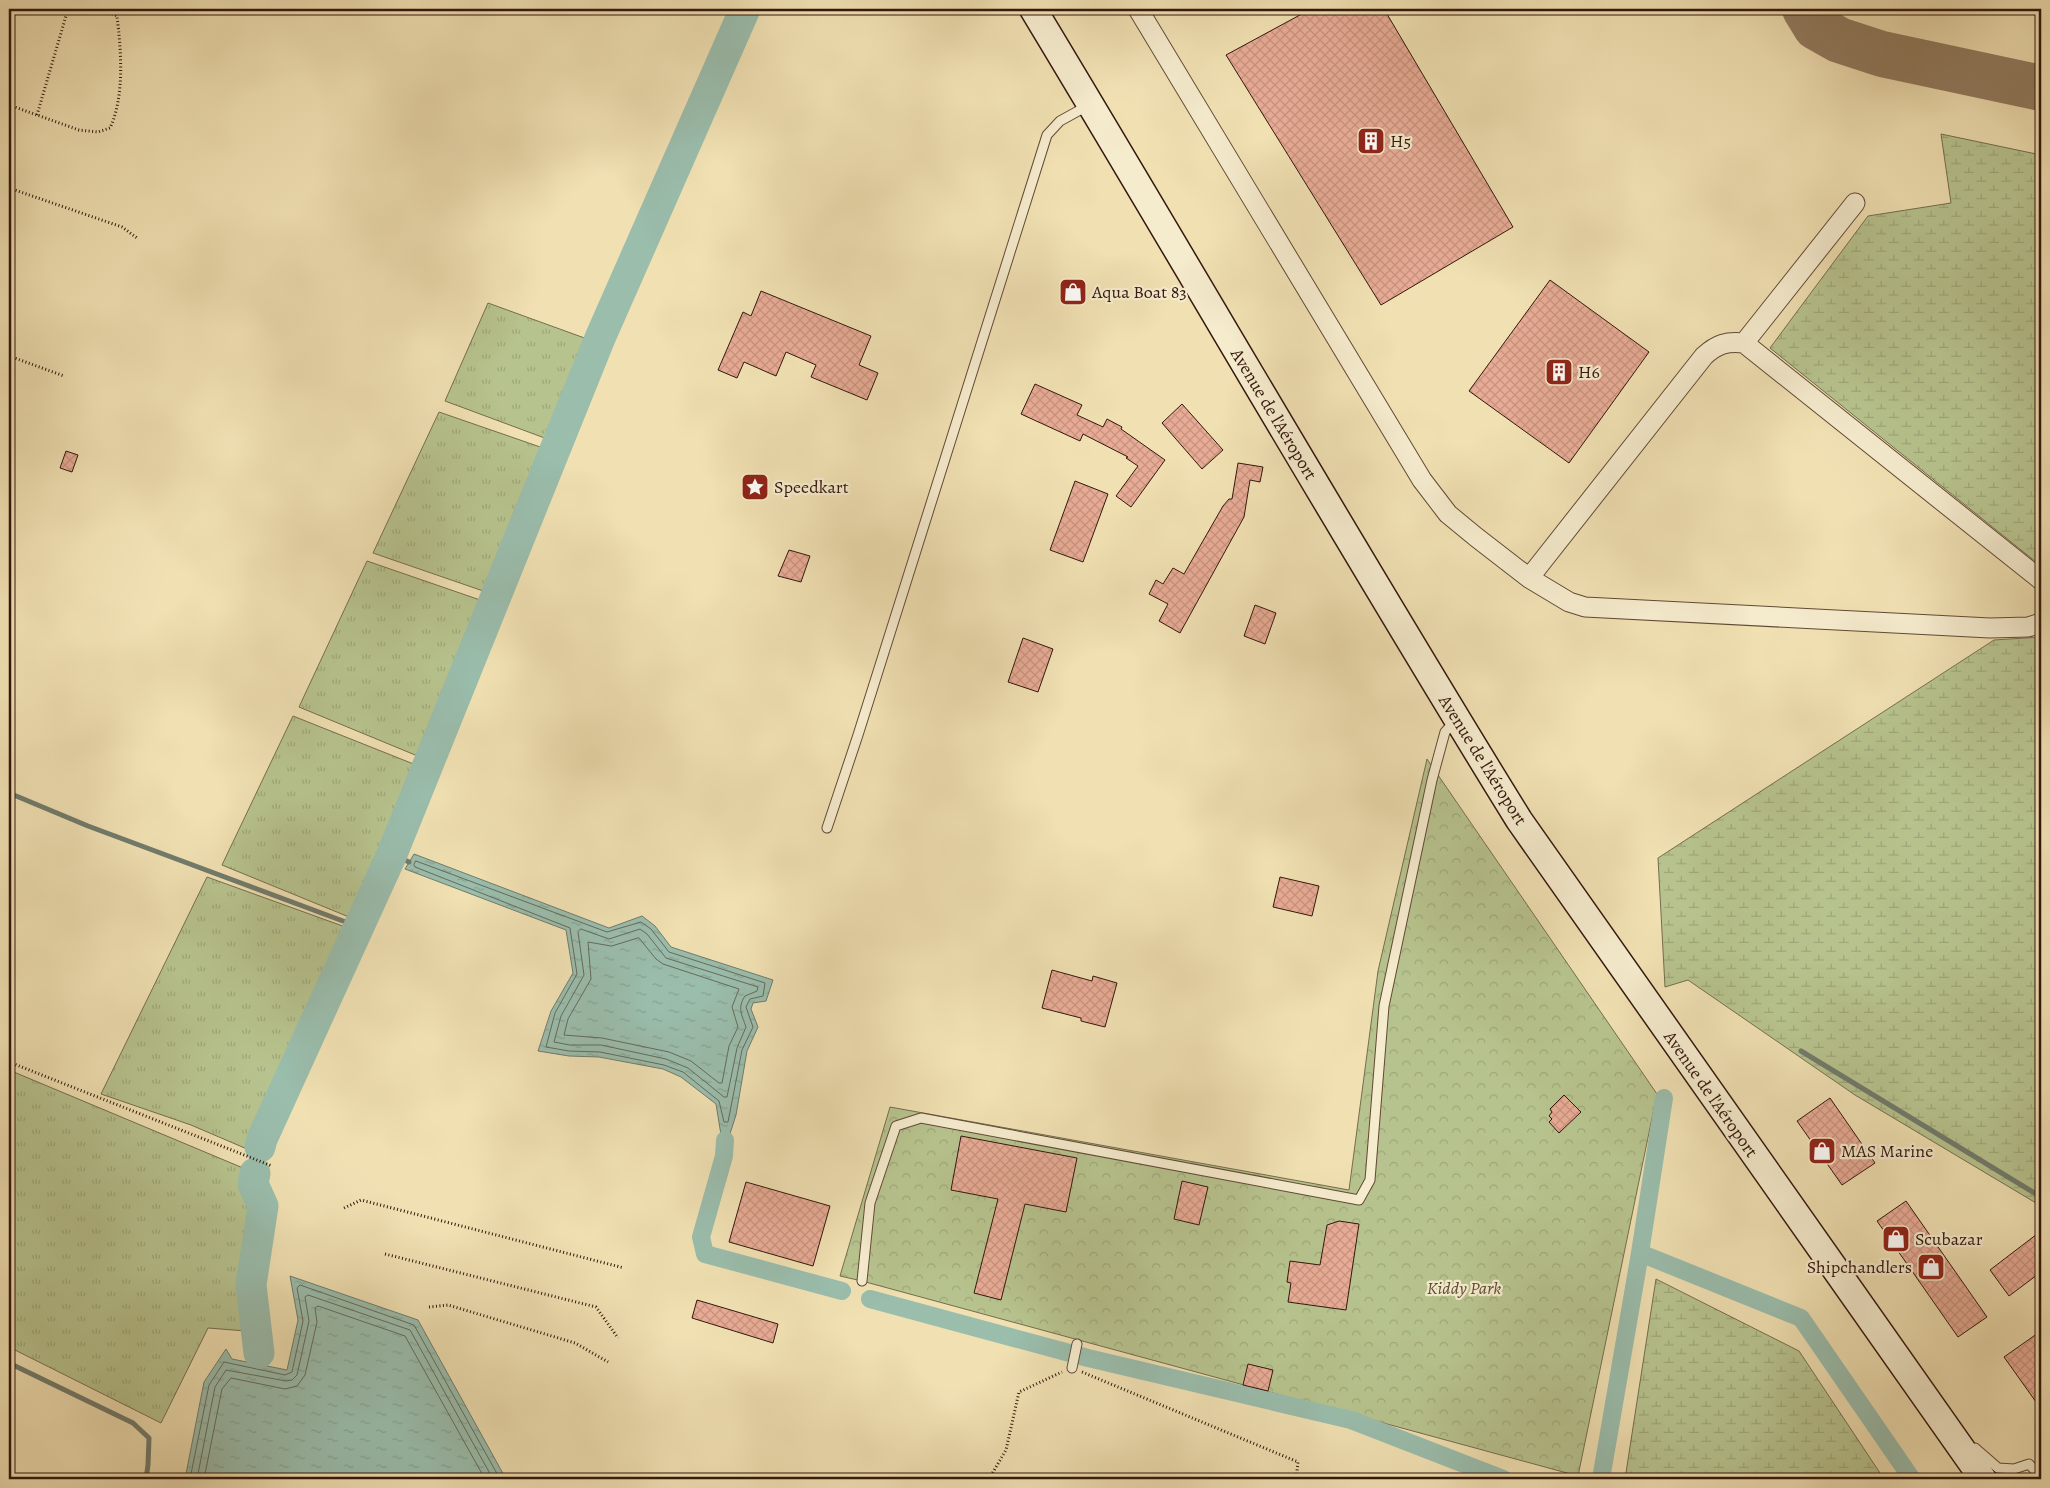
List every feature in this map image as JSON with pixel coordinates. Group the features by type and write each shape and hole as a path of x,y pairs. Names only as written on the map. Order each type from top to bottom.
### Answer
{"main road":[{"name":"Avenue de l'Aéroport","path":"1033,9 1456,719 1519,820 1983,1479"}],"street":[{"path":"1138,9 1422,480 1448,514 1529,578 1569,602 1585,607 1990,628 2028,627 2041,623"},
{"path":"1744,343 1855,203"},
{"path":"1529,578 1704,356 1722,343 1744,343 2041,580"}],"lane":[{"path":"827,828 861,727 1047,134 1060,121 1091,104"},
{"path":"862,1280 870,1203 896,1126 921,1118 1359,1200 1370,1180 1384,1006 1432,780 1445,732 1456,719"},
{"path":"1072,1368 1077,1344"},
{"path":"1925,1395 1982,1455 1998,1468 2014,1469 2029,1464 2041,1477"}],"path":[{"path":"37,115 68,9"},
{"path":"9,105 79,130 98,132 110,128 117,114 121,54 117,16 101,9"},
{"path":"9,188 122,227 137,238"},
{"path":"9,356 64,376"},
{"path":"9,1062 272,1166"},
{"path":"344,1208 361,1200 624,1268"},
{"path":"385,1254 596,1307 618,1338"},
{"path":"429,1307 448,1305 574,1343 608,1362"},
{"path":"989,1479 1006,1450 1020,1392 1072,1368 1298,1462 1296,1479"}],"green space":[{"path":"1941,134 2041,155 2041,566 1770,348 1868,216 1951,203"},
{"path":"488,303 590,340 550,440 445,401"},
{"path":"439,412 546,449 489,593 373,553"},
{"path":"367,561 483,601 420,757 299,707"},
{"path":"2041,637 2041,1206 1855,1095 1688,980 1665,987 1658,858 1994,640"},
{"path":"293,716 416,765 349,917 222,865"},
{"name":"Kiddy Park","path":"1427,759 1657,1094 1578,1476 840,1276 890,1107 1349,1190 1378,971"},
{"path":"207,877 351,929 310,1016 254,1152 191,1125 101,1094"},
{"path":"9,1070 255,1173 246,1331 208,1328 161,1423 9,1347"},
{"path":"1656,1279 1799,1351 1884,1479 1625,1479"}],"water":[{"path":"414,854 609,928 642,916 655,926 671,947 773,980 766,1001 753,1003 751,1009 758,1027 747,1051 736,1115 728,1140 722,1141 716,1104 681,1077 663,1069 599,1057 569,1056 538,1051 551,1011 573,973 566,930 405,869"},
{"path":"290,1276 418,1320 506,1479 185,1479 204,1382 226,1349 232,1359 287,1370 298,1320"}],"building":[{"name":"H5","path":"1311,9 1384,9 1513,227 1381,305 1226,55"},
{"name":"H6","path":"1550,280 1649,352 1569,463 1469,391"},
{"path":"761,291 871,336 859,365 878,373 867,400 811,377 816,365 786,352 776,376 744,362 737,378 718,370 743,312 751,316"},
{"path":"1035,384 1082,405 1077,415 1103,427 1107,419 1122,427 1121,429 1165,460 1131,507 1116,496 1138,466 1126,458 1128,457 1083,434 1080,441 1021,414"},
{"path":"1182,404 1223,450 1202,469 1162,423"},
{"path":"66,451 78,455 72,472 60,468"},
{"path":"1238,463 1263,467 1260,482 1250,480 1244,517 1180,633 1159,621 1168,604 1149,594 1156,580 1163,584 1173,568 1184,574 1223,506 1229,499 1232,499"},
{"path":"1075,481 1108,494 1083,562 1050,550"},
{"path":"789,550 810,556 801,582 778,576"},
{"path":"1255,605 1276,613 1265,644 1244,636"},
{"path":"1023,638 1053,649 1038,692 1008,682"},
{"path":"1280,877 1319,886 1312,916 1273,907"},
{"path":"1052,970 1092,981 1093,976 1117,983 1105,1027 1081,1021 1081,1018 1042,1008"},
{"path":"1564,1095 1581,1112 1559,1133 1549,1122 1552,1119 1549,1116 1552,1112 1550,1109"},
{"path":"1830,1098 1875,1163 1842,1185 1797,1121"},
{"path":"961,1136 1077,1158 1066,1212 1025,1204 1001,1300 974,1293 998,1199 951,1190"},
{"path":"1182,1181 1208,1187 1199,1225 1174,1219"},
{"path":"746,1182 830,1206 813,1266 729,1242"},
{"name":"Shipchandlers","path":"1906,1201 1987,1317 1958,1337 1877,1221"},
{"path":"1339,1221 1359,1224 1346,1310 1288,1302 1291,1283 1287,1282 1290,1261 1320,1265 1327,1225"},
{"path":"2041,1231 2041,1272 2009,1296 1990,1270"},
{"path":"697,1300 778,1324 773,1343 692,1318"},
{"path":"2041,1331 2041,1409 2004,1357"},
{"path":"1248,1364 1273,1370 1268,1391 1243,1385"}],"waterway":[{"path":"260,1147 392,854 600,338 745,9"},
{"path":"9,793 88,826 359,927"},
{"path":"392,854 409,862"},
{"path":"1801,1051 2041,1197"},
{"path":"1601,1479 1640,1253 1664,1098"},
{"path":"725,1140 724,1156 701,1237 705,1254 842,1291"},
{"path":"255,1173 253,1184 263,1206 251,1285 259,1353"},
{"path":"1640,1253 1801,1318 1912,1479"},
{"path":"870,1299 1088,1358 1351,1420 1503,1479"},
{"path":"9,1363 133,1423 149,1438 146,1479"}],"taxiway":[{"path":"1805,9 1816,27 1839,40 1882,54 2041,88"}],"place":[{"name":"H5","path":"1371,141"},
{"name":"Aqua Boat 83","path":"1073,292"},
{"name":"H6","path":"1559,372"},
{"name":"Speedkart","path":"755,487"},
{"name":"MAS Marine","path":"1822,1151"},
{"name":"Scubazar","path":"1896,1239"},
{"name":"Shipchandlers","path":"1931,1267"}]}
